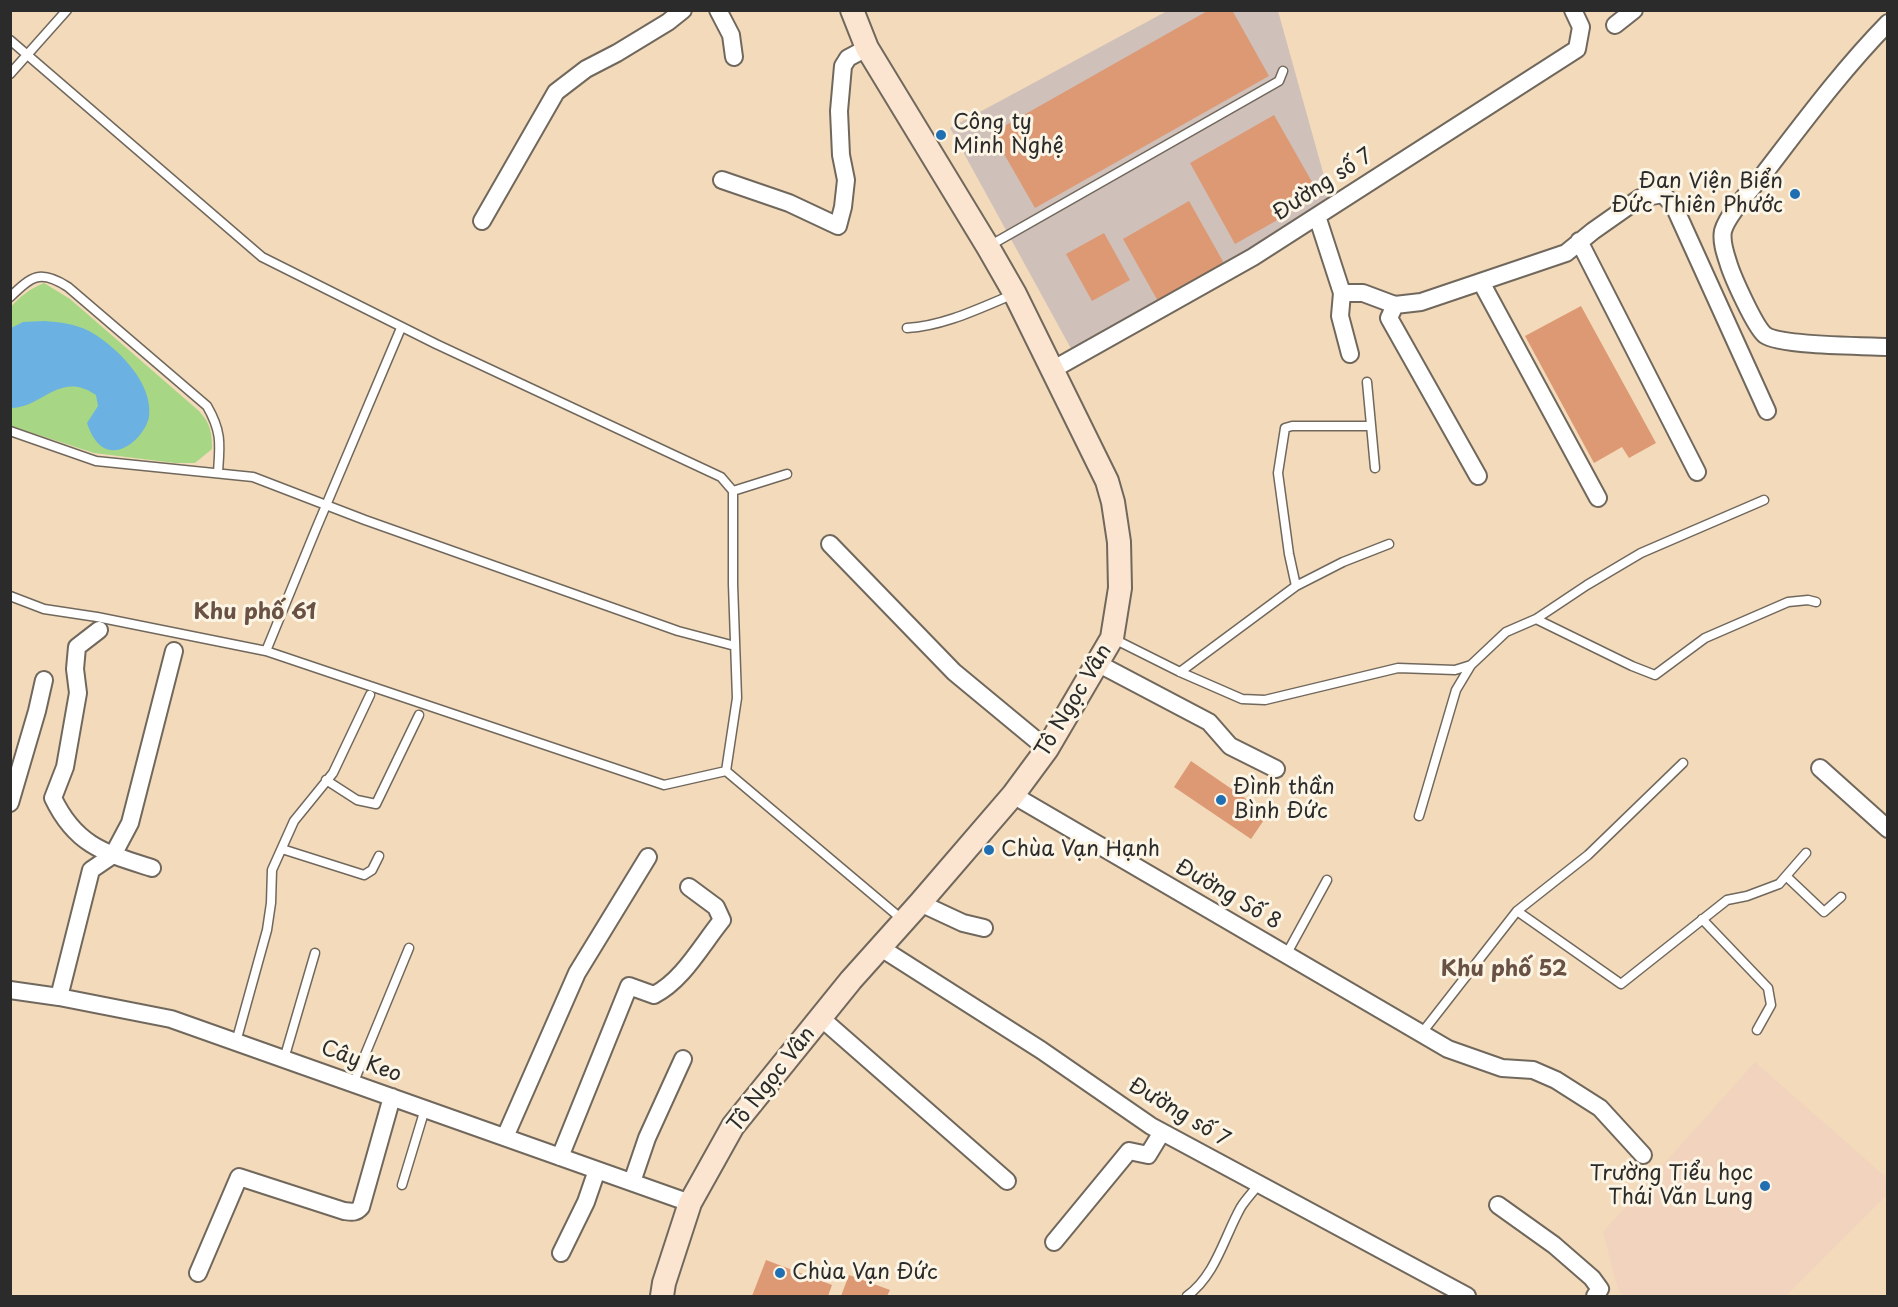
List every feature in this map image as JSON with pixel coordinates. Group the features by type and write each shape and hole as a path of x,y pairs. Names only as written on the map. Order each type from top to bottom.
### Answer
{"main road":[{"name":"Tô Ngọc Vân","path":"662,1296 664,1283 690,1203 734,1126 851,980 1013,795 1047,749 1112,638 1120,588 1119,542 1113,502 1107,481 1015,294 867,48 852,10"}],"street":[{"path":"482,221 556,92 586,69 642,38 683,10"},
{"path":"718,10 731,35 734,57"},
{"name":"Đường số 7","path":"1052,370 1253,257 1577,49 1581,27 1573,10"},
{"path":"1615,25 1634,10"},
{"path":"1887,23 1822,98 1741,202 1728,220 1723,245 1728,264 1757,324 1766,335 1783,342 1887,347"},
{"path":"722,180 789,203 838,226 846,180 841,155 839,111 843,66 848,58 867,48"},
{"path":"1342,293 1363,294 1395,305 1421,302 1566,253 1640,198 1663,194 1674,206 1767,411"},
{"path":"1317,216 1342,293 1340,316 1350,354"},
{"path":"1580,242 1697,472"},
{"path":"1481,282 1598,498"},
{"path":"1395,305 1389,318 1478,476"},
{"path":"830,544 954,672 1047,749"},
{"path":"99,630 77,647 75,669 78,693 64,767 52,798 61,817 92,846 152,868"},
{"path":"59,997 91,870 113,855 130,823 174,651"},
{"path":"1097,663 1209,722 1230,746 1276,769"},
{"path":"10,803 44,680"},
{"path":"1820,768 1887,829"},
{"name":"Đường Số 8","path":"1013,795 1448,1049 1502,1068 1533,1071 1556,1080 1600,1108 1643,1155"},
{"path":"505,1137 578,973 648,857"},
{"path":"560,1157 629,986 654,995 666,989 722,920 716,907 689,887"},
{"path":"920,903 963,923 984,928"},
{"name":"Đường số 7","path":"881,948 1041,1050 1151,1126 1467,1296"},
{"name":"Cây Keo","path":"10,990 171,1019 690,1203"},
{"path":"821,1018 1007,1180"},
{"path":"632,1182 647,1138 683,1059"},
{"path":"198,1273 239,1177 344,1211 353,1213 358,1211 392,1097"},
{"path":"1054,1242 1129,1151 1148,1155 1162,1132"},
{"path":"561,1253 586,1202 597,1170"},
{"path":"1498,1205 1554,1245 1592,1278 1600,1289 1595,1296"}],"lane":[{"path":"10,74 67,10"},
{"path":"10,40 262,257 401,328 721,477 733,491 732,544 737,698 726,771"},
{"path":"988,247 1278,81 1283,71"},
{"path":"10,297 27,281 39,275 55,279 68,287 207,406 216,422 220,441 218,472"},
{"path":"907,328 925,327 1015,294"},
{"path":"266,651 401,328"},
{"path":"1367,382 1375,468"},
{"path":"1296,585 1289,555 1278,473 1284,428 1292,426 1370,426"},
{"path":"10,431 96,461 253,477 376,524 678,631 735,646"},
{"path":"733,491 787,474"},
{"path":"1419,816 1456,690 1471,665 1506,632 1536,619 1641,553 1764,500"},
{"path":"1180,672 1296,585 1343,562 1389,544"},
{"path":"10,596 44,609 97,617 266,651 664,785 726,771"},
{"path":"1536,619 1654,675 1705,638 1788,602 1808,600 1816,602"},
{"path":"1112,638 1180,672 1242,699 1265,700 1398,668 1455,670 1471,665"},
{"path":"236,1042 267,930 272,870 294,821 333,773 369,695"},
{"path":"326,780 357,800 376,804 419,715"},
{"path":"1421,1034 1517,911 1588,855 1683,762"},
{"path":"726,771 904,922"},
{"path":"282,849 364,875 372,870 379,856"},
{"path":"1517,911 1621,984 1727,900 1747,896 1779,884 1806,853"},
{"path":"1786,876 1824,912 1841,897"},
{"path":"1286,955 1327,880"},
{"path":"1702,920 1768,988 1771,1005 1757,1030"},
{"path":"353,1084 409,948"},
{"path":"284,1059 315,953"},
{"path":"402,1185 425,1109"},
{"path":"1187,1296 1193,1292 1214,1264 1241,1207 1259,1184"}],"shaded area":[{"path":"1167,11 1278,11 1331,201 1074,354 950,128"},
{"name":"Trường Tiểu học Thái Văn Lung","path":"1755,1062 1887,1178 1887,1195 1786,1296 1624,1296 1618,1290 1603,1232"}],"green space":[{"path":"44,283 70,299 199,411 210,428 212,449 195,463 175,463 94,453 11,426 11,307 26,293"}],"water":[{"path":"44,321 67,324 89,331 110,346 131,367 146,391 149,417 142,432 131,444 116,450 108,450 96,441 87,423 98,406 96,395 83,388 72,386 61,388 22,406 11,408 11,328 23,322"}],"building":[{"path":"1209,10 1232,10 1269,76 1035,208 992,133"},
{"path":"1274,115 1320,196 1235,244 1190,163"},
{"path":"1189,201 1225,265 1159,303 1123,239"},
{"path":"1104,233 1130,280 1092,301 1066,254"},
{"path":"1581,306 1656,443 1629,458 1622,447 1594,463 1525,336"},
{"name":"Đình thần Bình Đức","path":"1191,761 1268,814 1251,839 1174,787"},
{"name":"Chùa Vạn Đức","path":"766,1260 832,1285 828,1296 752,1296"},
{"path":"849,1275 890,1290 887,1296 841,1296"}],"place":[{"name":"Công ty Minh Nghệ","path":"941,135"},
{"name":"Đan Viện Biển Đức Thiên Phước","path":"1795,194"},
{"name":"Đình thần Bình Đức","path":"1221,800"},
{"name":"Chùa Vạn Hạnh","path":"989,850"},
{"name":"Trường Tiểu học Thái Văn Lung","path":"1765,1186"},
{"name":"Chùa Vạn Đức","path":"780,1273"}],"district":[{"name":"Khu phố 61","path":"255,613"},
{"name":"Khu phố 52","path":"1504,970"}]}
